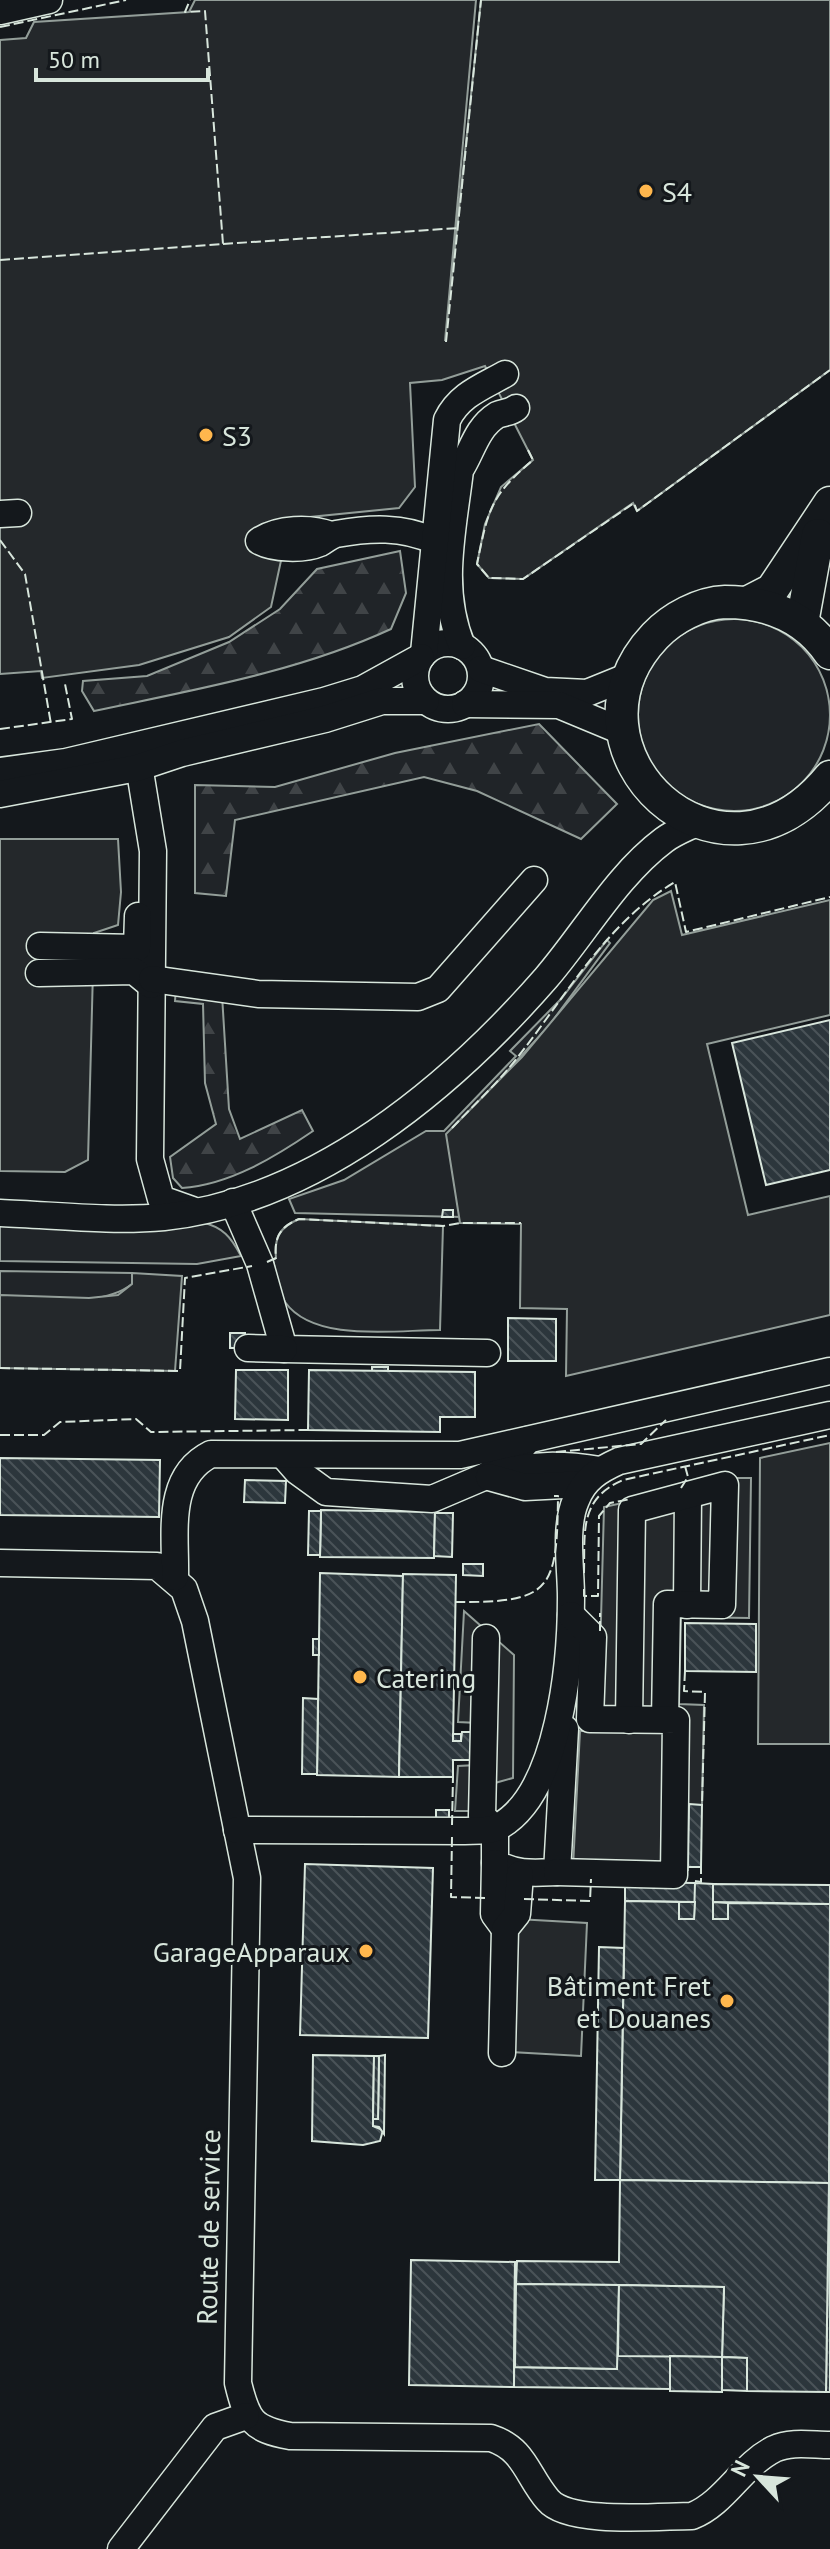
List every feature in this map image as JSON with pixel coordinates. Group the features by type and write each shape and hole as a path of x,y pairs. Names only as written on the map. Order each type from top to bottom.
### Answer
{"main road":[{"path":"749,602 772,590 827,509"},
{"path":"802,623 805,594 827,509"},
{"path":"824,793 785,818 756,827 726,829 696,823 665,805 641,779 626,747 622,711 629,676 643,649 664,627 689,611 719,602 749,602 777,609 802,623 830,653"}],"street":[{"path":"0,11 49,0"},
{"path":"426,701 416,683 423,655 434,541 457,460 497,415 509,396 455,404 447,420 457,460 447,594 451,621 462,646 481,669 545,691 587,693 629,676"},
{"path":"259,541 270,534 318,530 331,535 374,528 434,541"},
{"path":"0,794 136,758 363,689 442,644 462,646"},
{"path":"465,704 478,689 481,669"},
{"path":"0,771 182,753 325,719 382,701 426,701 445,709 465,704 559,705 624,732"},
{"path":"136,758 149,809 153,851 150,1159 144,1183 144,1218"},
{"path":"0,1211 144,1218 233,1202 299,1177 389,1124 439,1088 531,996 634,870 664,840 696,823"},
{"path":"153,851 137,895 137,948 40,965 134,971 151,985 258,994 418,997 438,989 534,880"},
{"path":"150,1159 161,1199 194,1211"},
{"path":"233,1202 260,1264 284,1349"},
{"path":"248,1348 487,1353"},
{"path":"175,1577 175,1508 187,1472 211,1454 460,1455 830,1371"},
{"path":"557,1872 571,1615 573,1515 592,1477 619,1461 830,1415"},
{"path":"486,1476 512,1459 528,1440"},
{"path":"283,1455 297,1471 326,1492 432,1499 486,1476 524,1466 564,1464 592,1477"},
{"path":"629,1720 632,1510 725,1485 722,1605 667,1604 665,1720"},
{"path":"687,1605 688,1495"},
{"path":"0,1563 157,1566 175,1577"},
{"name":"Route de service","path":"175,1577 184,1589 195,1621 247,1878 238,2383 246,2416"},
{"path":"495,1863 520,1874 674,1875 676,1720 590,1719 593,1637 571,1615"},
{"path":"486,1638 482,1816 495,1829 494,1914 505,1929"},
{"path":"237,1830 495,1829 516,1814 530,1792 551,1748 568,1677"},
{"path":"502,2053 505,1929 517,1914 520,1874"},
{"path":"121,2549 215,2427 246,2416 266,2432 290,2436 491,2438 506,2443 522,2458 548,2501 577,2515 692,2516 707,2510 774,2449 792,2444 830,2445"}],"green space":[{"path":"400,551 406,593 391,629 282,668 94,711 82,691 83,681 147,676 229,642 280,609 317,569"},
{"path":"734,619 771,626 802,647 823,678 830,715 823,752 802,783 771,804 734,811 697,804 666,783 645,752 638,715 645,678 666,647 697,626"},
{"path":"539,724 617,804 581,839 477,791 424,777 235,820 226,896 195,893 195,785 275,787 395,753"},
{"path":"607,940 610,943 548,1027 482,1098 462,1217 295,1213 289,1199 344,1180 426,1131 444,1131 516,1056 510,1051 561,999"},
{"path":"176,989 222,995 229,1109 240,1139 302,1110 313,1131 267,1160 234,1176 182,1188 173,1178 170,1157 216,1124 205,1083 203,1004 175,1001"},
{"path":"0,1219 201,1222 226,1234 241,1256 197,1264 0,1261"},
{"path":"299,1219 443,1226 440,1330 379,1332 335,1329 315,1324 298,1315 283,1298 273,1260 280,1234"},
{"path":"0,1271 132,1273 132,1284 103,1297 86,1299 0,1296"}],"shaded area":[{"path":"195,0 476,0 445,341 481,0 830,0 830,370 637,511 633,503 523,579 489,578 477,564 485,524 501,487 533,460 485,366 442,380 410,383 415,487 399,508 290,519 271,607 229,637 139,665 42,678 41,671 0,674 0,40 26,38 34,22 189,12"},
{"path":"0,839 118,839 121,892 118,925 94,933 88,1160 65,1172 0,1171"},
{"path":"671,891 682,935 830,900 830,1015 707,1044 748,1215 830,1196 830,1315 566,1376 567,1309 520,1308 521,1224 460,1223 446,1134 522,1057 653,900"},
{"path":"132,1273 182,1276 175,1371 0,1368 0,1295 89,1298 118,1295 132,1284"},
{"path":"830,1443 830,1744 758,1744 760,1458"},
{"path":"736,1478 751,1478 749,1618 681,1617 679,1704 704,1705 702,1805 689,1805 688,1870 573,1867 580,1731 598,1731 604,1507"},
{"path":"464,1611 514,1655 513,1778 495,1783 469,1811 455,1811 458,1766 477,1765 478,1723 458,1722"},
{"path":"517,1919 587,1923 581,2056 511,2052"}],"building":[{"path":"830,1020 830,1170 766,1185 732,1043"},
{"path":"443,1210 453,1210 453,1217 442,1217"},
{"path":"508,1318 556,1319 556,1361 508,1361"},
{"path":"230,1333 245,1333 245,1348 230,1348"},
{"path":"372,1367 388,1367 388,1371 372,1371"},
{"path":"236,1370 288,1370 288,1420 235,1419"},
{"path":"309,1370 475,1372 475,1417 440,1417 440,1432 308,1430"},
{"path":"0,1458 160,1460 159,1517 0,1515"},
{"path":"245,1480 286,1481 285,1503 244,1502"},
{"path":"321,1510 435,1512 434,1558 320,1557"},
{"path":"309,1511 321,1511 320,1555 308,1555"},
{"path":"435,1513 453,1513 452,1557 434,1556"},
{"path":"463,1564 483,1564 483,1576 463,1575"},
{"name":"Catering","path":"320,1573 403,1576 399,1777 317,1775"},
{"path":"403,1574 456,1575 453,1741 461,1741 462,1732 475,1732 474,1760 453,1760 453,1777 399,1777"},
{"path":"685,1623 756,1624 756,1672 685,1671"},
{"path":"313,1639 319,1639 319,1655 313,1655"},
{"path":"303,1698 318,1699 317,1774 302,1774"},
{"path":"453,1734 461,1734 461,1741 453,1741"},
{"path":"689,1804 702,1805 701,1867 688,1867"},
{"path":"436,1810 449,1810 449,1818 436,1818"},
{"name":"GarageApparaux","path":"305,1864 433,1868 428,2038 300,2035"},
{"path":"625,1882 695,1883 695,1902 625,1901"},
{"name":"Bâtiment Fret et Douanes","path":"695,1883 713,1884 713,1919 728,1919 728,1903 830,1904 829,2183 620,2180 625,1901 679,1902 679,1919 694,1919"},
{"path":"713,1884 830,1885 830,1904 713,1902"},
{"path":"679,1902 695,1902 694,1919 679,1919"},
{"path":"713,1902 728,1903 728,1919 713,1919"},
{"path":"599,1947 624,1948 620,2180 595,2180"},
{"path":"313,2055 374,2056 373,2126 383,2130 380,2141 363,2145 312,2141"},
{"path":"385,2055 384,2134 379,2127 373,2126 373,2119 378,2119 379,2056"},
{"path":"374,2056 379,2056 378,2119 373,2119"},
{"path":"830,2116 830,2392 826,2392"},
{"path":"620,2180 829,2183 826,2392 747,2391 747,2358 722,2357 724,2287 516,2284 517,2261 619,2262"},
{"path":"411,2260 515,2262 514,2387 409,2385"},
{"path":"515,2262 515,2367 617,2369 617,2356 670,2356 670,2389 514,2387"},
{"path":"516,2284 619,2285 617,2369 515,2367"},
{"path":"619,2285 724,2287 722,2357 618,2356"},
{"path":"670,2356 722,2357 722,2392 670,2391"},
{"path":"722,2357 747,2358 747,2391 722,2390"}],"fence":[{"path":"0,27 126,0"},
{"path":"0,260 223,244 205,11 185,12 190,0"},
{"path":"446,342 481,0"},
{"path":"223,244 459,228"},
{"path":"528,450 533,460 499,494 484,530 477,564 489,578 523,579 634,503 637,511 830,370"},
{"path":"0,540 25,574 51,724"},
{"path":"0,729 72,719 65,684"},
{"path":"452,1128 503,1075 602,945 648,900 675,882 686,932 830,897"},
{"path":"267,1262 276,1258 277,1239 282,1230 299,1219 443,1226 521,1223"},
{"path":"0,1368 180,1371 185,1278 252,1266"},
{"path":"0,1435 44,1435 60,1422 136,1419 151,1432 308,1430"},
{"path":"556,1452 641,1444 666,1420"},
{"path":"584,1573 587,1518 598,1497 623,1480 830,1435"},
{"path":"681,1488 688,1477 685,1466"},
{"path":"455,1602 512,1599 530,1594 542,1585 551,1571 555,1552 558,1496 554,1496"},
{"path":"584,1589 584,1596 598,1596 599,1516 610,1503 631,1499"},
{"path":"600,1613 600,1631"},
{"path":"685,1671 684,1691 705,1692 702,1805"},
{"path":"452,1825 453,1777"},
{"path":"452,1837 451,1897 488,1898"},
{"path":"695,1881 701,1882 701,1867"},
{"path":"524,1899 590,1901 591,1879"}],"place":[{"name":"S4","path":"646,191"},
{"name":"S3","path":"206,435"},
{"name":"Catering","path":"360,1677"},
{"name":"GarageApparaux","path":"366,1951"},
{"name":"Bâtiment Fret et Douanes","path":"727,2001"}]}
